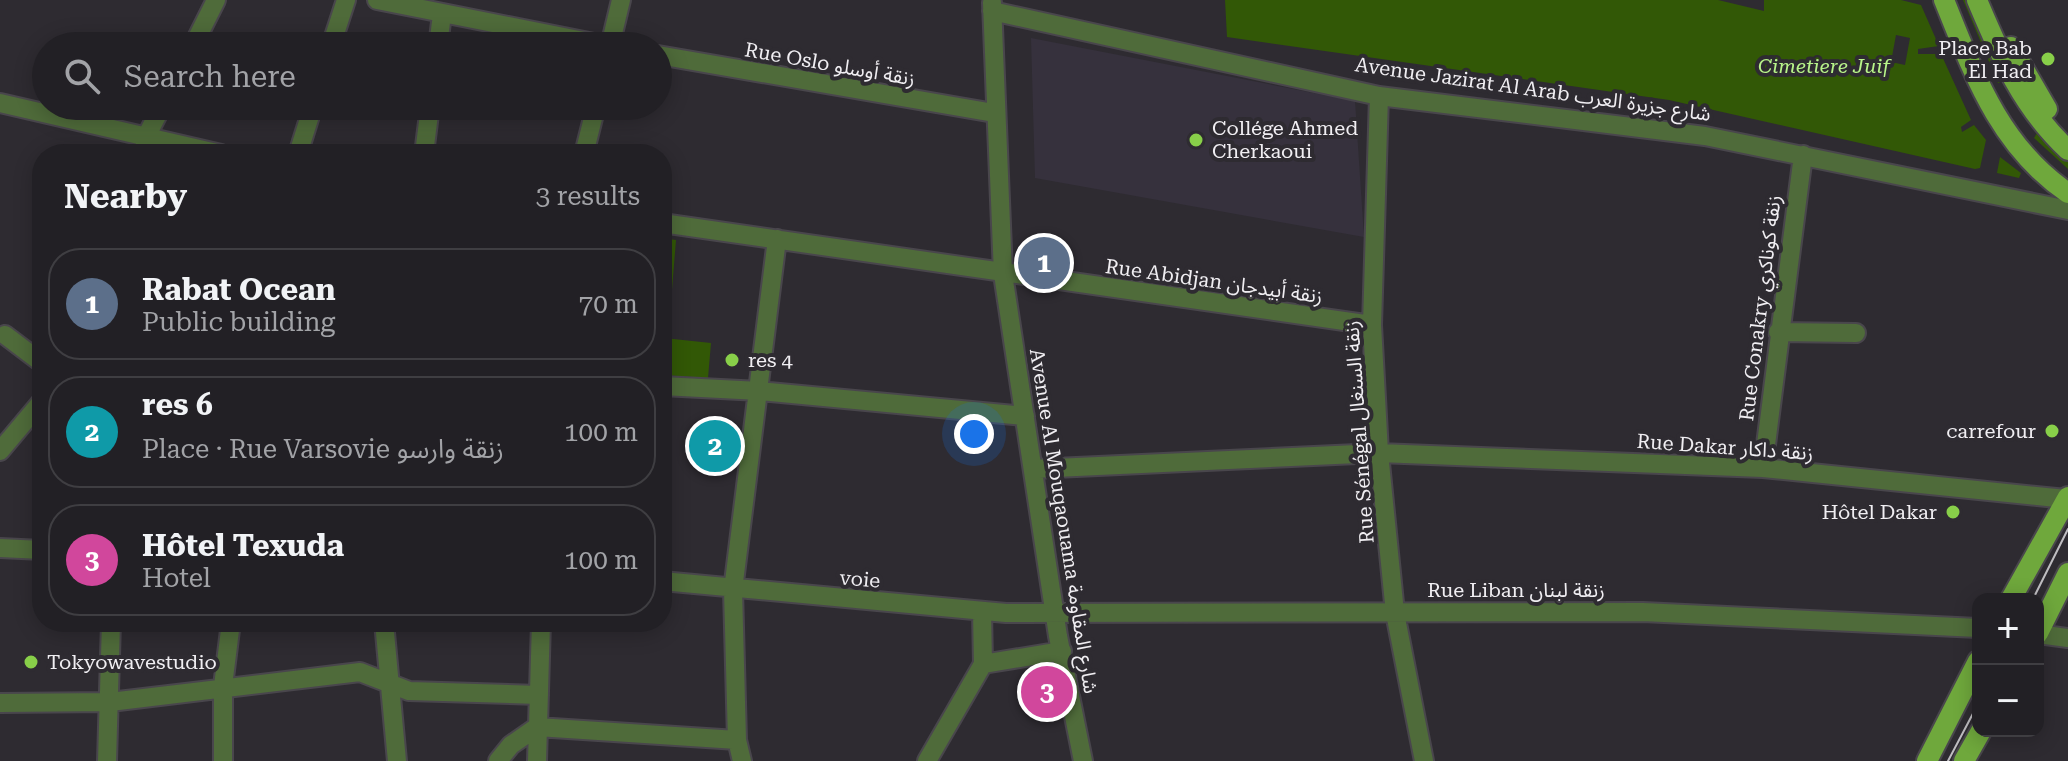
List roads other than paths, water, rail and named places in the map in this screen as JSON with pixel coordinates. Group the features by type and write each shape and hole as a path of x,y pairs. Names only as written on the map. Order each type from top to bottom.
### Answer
{"main road":[{"path":"1944,0 1980,87 2005,133 2027,160 2068,193"},
{"path":"1977,0 2012,81 2039,121 2068,150"},
{"path":"1990,0 2028,80 2068,133"},
{"path":"2014,593 2067,498"},
{"path":"2044,621 2068,573"},
{"path":"1927,761 1976,665"},
{"path":"1964,761 1978,737"}],"street":[{"path":"200,32 216,0"},
{"path":"336,32 346,0"},
{"path":"377,0 536,32"},
{"path":"613,32 621,0"},
{"name":"Avenue Jazirat Al Arab شارع جزيرة العرب","path":"992,6 1379,96 1705,136 2068,210"},
{"name":"Avenue Al Mouqaouama شارع المقاومة","path":"992,6 1003,274 1055,615 1083,761"},
{"path":"440,32 442,14"},
{"name":"Rue Oslo زنقة أوسلو","path":"672,57 994,113"},
{"name":"Rue Sénégal زنقة السنغال","path":"1379,96 1372,325 1379,453 1395,613 1424,761"},
{"path":"0,103 32,112"},
{"path":"59,120 142,144"},
{"path":"145,144 156,120"},
{"path":"301,144 309,120"},
{"path":"425,144 428,120"},
{"path":"586,144 592,120"},
{"name":"Rue Conakry زنقة كوناكري","path":"1763,468 1803,155"},
{"path":"672,224 1003,274"},
{"path":"742,761 737,740 733,590 777,239"},
{"name":"Rue Abidjan زنقة أبيدجان","path":"1003,274 1372,325"},
{"path":"1778,332 1856,333"},
{"path":"5,335 32,355"},
{"path":"672,387 760,391 1025,416"},
{"path":"0,451 32,413"},
{"name":"Rue Dakar زنقة داكار","path":"1033,469 1379,453 1763,468 2067,498"},
{"path":"0,548 32,550"},
{"name":"voie","path":"672,582 733,590 1055,615"},
{"path":"927,761 983,664 982,611"},
{"name":"Rue Liban زنقة لبنان","path":"1055,615 1643,612 1972,628"},
{"path":"107,761 111,632"},
{"path":"223,761 223,686 230,632"},
{"path":"385,632 397,761"},
{"path":"537,761 541,632"},
{"path":"2044,634 2068,638"},
{"path":"983,664 1062,651"},
{"path":"0,703 110,702 223,686 360,672 409,691 539,695"},
{"path":"498,761 511,745 537,727 737,740"}],"tram line":[{"path":"2036,593 2068,529"},
{"path":"1948,761 1972,715"}],"place":[{"name":"Place Bab El Had","path":"2048,59"},
{"name":"Collége Ahmed Cherkaoui","path":"1196,140"},
{"name":"Rabat Ocean","path":"1044,263"},
{"name":"res 4","path":"732,360"},
{"name":"carrefour","path":"2052,431"},
{"name":"res 6","path":"715,446"},
{"name":"Hôtel Dakar","path":"1953,512"},
{"name":"Tokyowavestudio","path":"31,662"},
{"name":"Hôtel Texuda","path":"1047,692"}],"park label":[{"name":"Cimetiere Juif","path":"1824,66"}]}
